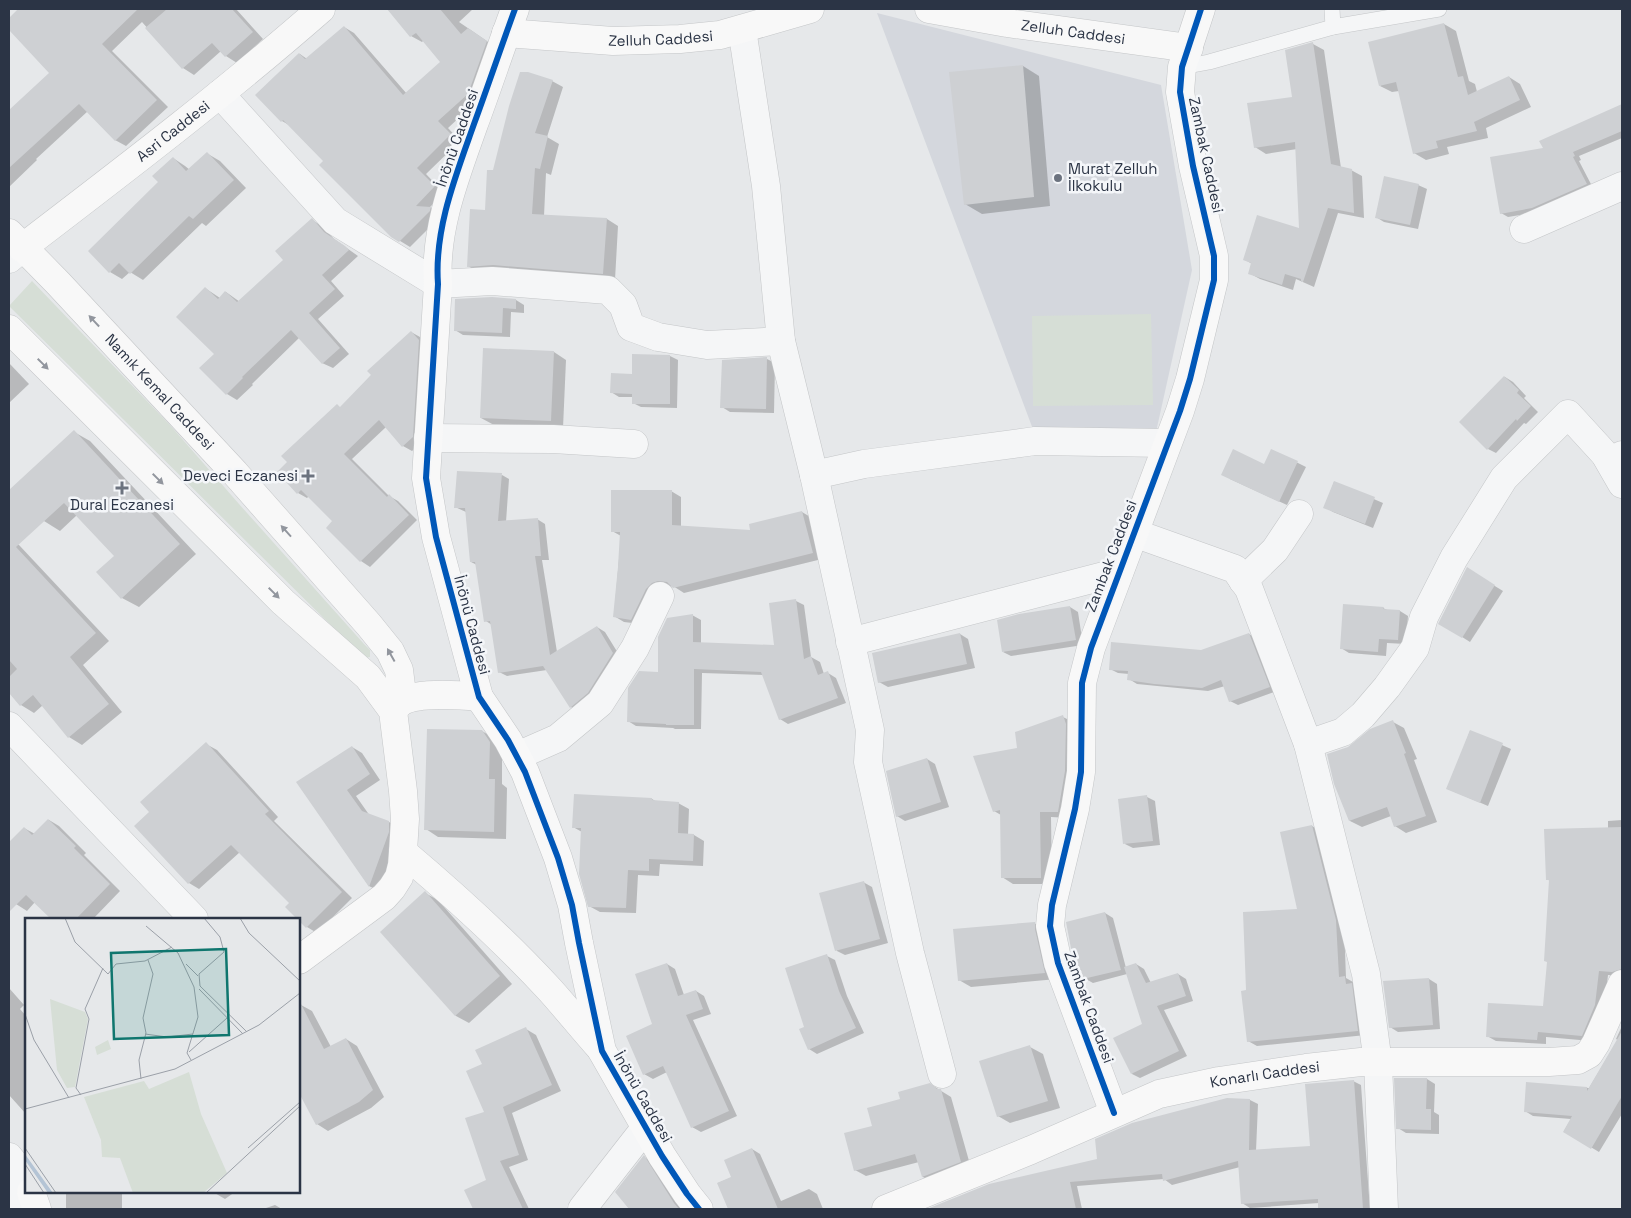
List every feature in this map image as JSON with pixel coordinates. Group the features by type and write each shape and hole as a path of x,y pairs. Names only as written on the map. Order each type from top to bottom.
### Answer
{"street":[{"name":"Asri Caddesi","path":"13,247 172,133 321,9"},
{"name":"Zelluh Caddesi","path":"511,21 613,41 680,39 720,35 810,9"},
{"name":"Zelluh Caddesi","path":"929,9 1185,58"},
{"name":"Zambak Caddesi","path":"1114,1113 1058,963 1050,926 1052,905 1075,809 1081,772 1082,683 1091,648 1166,443 1180,410 1190,379 1214,280 1214,256 1193,166 1180,92 1185,58 1201,9"},
{"name":"İnönü Caddesi","path":"511,21 454,182 439,244 426,478 436,537 479,697 508,740 525,772 558,858 572,905 578,943 602,1051 662,1156 699,1209"},
{"path":"742,29 766,186 781,341 814,475 870,730 868,762 910,953 942,1074"},
{"path":"220,94 335,221 438,284 492,281 608,290 623,305 631,327 658,337 707,345 781,341"},
{"path":"1524,229 1622,186"},
{"name":"Namık Kemal Caddesi","path":"13,247 58,284 234,473 369,624 390,651 399,670 401,686 397,706 405,819 404,852 399,877 384,897 300,959"},
{"path":"9,329 283,602 368,677 397,706 418,697 437,695 479,697"},
{"path":"1308,744 1343,732 1363,715 1387,687 1415,648 1424,618 1454,558 1504,478 1568,414 1615,456 1622,484"},
{"path":"428,438 553,439 634,444"},
{"path":"814,475 864,464 1036,441 1166,443"},
{"path":"1243,581 1275,550 1299,514"},
{"path":"1134,533 1235,569 1249,589 1308,744 1366,974 1378,1063 1384,1209"},
{"path":"850,642 1119,572"},
{"path":"517,756 558,738 600,703 635,648 660,596"},
{"path":"9,726 193,918"},
{"path":"404,852 465,905 511,950 550,990 602,1051"},
{"name":"Konarlı Caddesi","path":"886,1209 1031,1150 1159,1094 1220,1081 1361,1062 1558,1062 1578,1060 1589,1054 1596,1043 1622,984"},
{"path":"582,1209 646,1127"},
{"path":"9,1157 25,1179"},
{"path":"9,1202 25,1181"},
{"path":"32,1193 37,1209"}],"lane":[{"path":"1332,9 1334,27"},
{"path":"1185,58 1209,62 1334,27 1439,9"}],"shaded area":[{"name":"Murat Zelluh İlkokulu","path":"877,13 1161,85 1192,270 1156,432 1034,432"},
{"path":"32,281 170,425 370,650 370,657 364,658 9,306"},
{"path":"1151,314 1153,405 1033,406 1032,316"}],"building":[{"path":"18,9 138,9 102,44 157,100 115,141 79,104 9,168 9,110 49,73 9,30 9,18"},
{"path":"167,9 232,9 253,32 225,57 212,43 182,69 145,28"},
{"path":"387,9 440,9 461,34 468,28 487,41 468,94 438,121 451,134 417,168 435,186 416,206 431,207 430,211 399,242 391,237 319,165 323,161 283,120 281,122 255,95 299,53 305,59 344,26 403,95 440,62 416,33 410,37"},
{"path":"1444,23 1458,77 1463,76 1468,95 1509,76 1520,100 1474,122 1477,131 1436,141 1438,148 1413,154 1396,82 1379,86 1368,42"},
{"path":"1313,42 1331,164 1352,169 1354,213 1328,208 1303,282 1301,282 1301,279 1285,274 1282,285 1248,274 1251,263 1243,260 1257,215 1299,228 1295,142 1254,148 1247,103 1292,97 1285,50"},
{"path":"1023,65 1034,197 964,205 949,72"},
{"path":"520,72 528,72 553,80 535,133 548,136 540,169 535,168 532,214 607,218 603,274 493,265 467,267 470,209 485,210 487,170 493,170 509,106"},
{"path":"1622,104 1622,131 1573,152 1575,156 1573,157 1587,184 1532,208 1500,214 1490,157 1543,148 1539,141"},
{"path":"207,152 234,180 193,219 189,216 130,274 119,263 109,273 88,251 158,182 152,176 173,157 186,171"},
{"path":"1384,176 1419,184 1410,225 1375,218"},
{"path":"312,218 324,232 349,250 322,275 335,289 309,313 340,348 322,364 291,330 226,395 199,368 214,354 176,317 205,287 218,299 225,291 237,302 283,260 275,251"},
{"path":"492,297 516,299 516,309 503,308 502,333 454,331 455,299"},
{"path":"411,331 419,340 413,437 402,447 379,420 344,454 387,497 389,494 409,515 360,562 326,528 332,521 301,490 297,494 277,472 287,462 281,456 337,404 340,407 371,375 367,371"},
{"path":"483,348 554,351 551,421 480,418"},
{"path":"632,354 670,355 670,404 632,404 632,394 610,393 611,373 632,374"},
{"path":"767,357 766,409 720,408 722,360"},
{"path":"1504,376 1519,390 1517,393 1531,406 1487,450 1459,422"},
{"path":"74,430 180,544 121,599 96,572 114,556 64,503 16,547 96,633 70,657 109,704 68,738 33,695 20,706 9,693 9,677 17,669 9,660 9,490"},
{"path":"1233,449 1264,464 1271,449 1298,461 1279,502 1221,475"},
{"path":"457,471 502,473 498,521 538,518 541,556 535,556 550,655 597,626 613,653 588,693 570,708 543,666 498,673 490,621 484,622 475,562 470,562 465,508 454,508"},
{"path":"1334,481 1375,497 1365,524 1323,508"},
{"path":"611,490 672,490 672,525 750,530 749,524 802,511 813,553 673,588 667,582 658,581 652,583 646,589 631,620 613,617 620,532 611,532"},
{"path":"1467,567 1495,585 1462,638 1438,624"},
{"path":"796,599 804,659 811,656 818,675 828,671 838,698 779,720 761,672 694,669 694,725 627,722 628,688 639,671 658,672 658,637 667,618 693,614 693,642 774,645 769,603"},
{"path":"1343,604 1400,610 1398,640 1379,639 1378,652 1340,649"},
{"path":"1070,606 1076,640 1002,652 997,620 1019,614"},
{"path":"960,633 967,664 878,683 872,653"},
{"path":"1249,633 1270,687 1229,702 1221,680 1202,688 1154,684 1127,680 1128,671 1109,670 1111,642 1201,650"},
{"path":"1063,715 1066,724 1065,771 1058,812 1040,812 1041,878 1001,878 1000,810 993,812 973,756 1017,748 1015,732"},
{"path":"1393,720 1406,753 1404,754 1426,816 1394,827 1387,807 1349,821 1334,784 1327,754 1348,747 1370,729"},
{"path":"427,729 482,730 490,742 489,779 495,779 494,832 424,830"},
{"path":"1470,730 1503,743 1480,803 1446,789"},
{"path":"206,742 269,811 265,814 342,892 306,928 300,922 300,918 296,918 285,907 289,903 231,845 188,884 134,826 149,812 140,802"},
{"path":"352,746 370,774 347,790 362,811 389,821 389,832 369,887 296,782"},
{"path":"927,758 941,802 896,817 886,771"},
{"path":"574,794 652,798 652,800 679,802 678,833 694,834 693,861 649,859 649,871 628,870 626,908 588,907 579,874 581,828 572,828"},
{"path":"1147,795 1153,841 1123,844 1118,799"},
{"path":"48,819 76,846 74,848 110,884 77,918 50,918 26,895 9,912 9,842 24,827 32,835"},
{"path":"1312,825 1336,920 1339,977 1345,976 1346,984 1352,983 1358,1031 1247,1042 1241,991 1246,990 1243,912 1297,909 1280,832"},
{"path":"1622,827 1622,969 1612,972 1599,971 1595,1005 1582,1036 1538,1032 1537,1040 1486,1037 1488,1003 1543,1006 1547,962 1544,961 1549,880 1546,880 1544,829"},
{"path":"864,881 880,939 835,951 819,893"},
{"path":"425,891 500,976 455,1016 380,932"},
{"path":"1105,912 1121,970 1083,979 1081,969 1077,970 1073,959 1066,922"},
{"path":"1035,922 1045,973 958,981 953,929"},
{"path":"827,954 839,991 856,1028 808,1050 799,1029 804,1027 785,968"},
{"path":"667,963 678,996 696,990 703,1009 686,1015 729,1111 691,1128 663,1066 643,1075 626,1036 652,1024 635,974"},
{"path":"1136,963 1146,983 1178,973 1186,996 1157,1006 1179,1051 1131,1074 1113,1038 1142,1024 1124,967"},
{"path":"1429,978 1433,1025 1389,1028 1383,981"},
{"path":"300,1002 324,1049 346,1038 373,1090 359,1102 316,1125 300,1095"},
{"path":"526,1027 552,1085 503,1107 519,1155 500,1161 523,1209 473,1209 464,1190 486,1180 465,1118 484,1112 466,1071 482,1064 475,1050"},
{"path":"1622,1031 1622,1096 1591,1149 1563,1132 1572,1116 1524,1112 1526,1082 1587,1087 1587,1091"},
{"path":"1030,1045 1048,1101 997,1117 979,1061"},
{"path":"1394,1078 1427,1078 1426,1109 1431,1109 1431,1130 1396,1129"},
{"path":"1354,1080 1363,1209 1318,1209 1318,1199 1241,1204 1238,1161 1163,1181 1162,1174 1070,1182 1076,1209 927,1209 989,1184 1097,1159 1095,1139 1132,1123 1227,1098 1250,1099 1249,1150 1310,1146 1305,1084"},
{"path":"930,1083 937,1089 941,1089 961,1162 922,1177 915,1154 854,1171 844,1133 872,1126 867,1108 900,1099 898,1092"},
{"path":"752,1148 778,1209 728,1209 717,1183 731,1177 724,1160"},
{"path":"644,1155 679,1209 629,1209 615,1192"}],"cycle path":[{"path":"515,9 460,163 448,202 439,243 426,478 436,537 479,697 508,740 525,772 558,858 572,905 602,1051 662,1156 699,1209"},
{"path":"1114,1113 1058,963 1050,926 1052,905 1075,809 1081,772 1082,683 1091,648 1180,411 1190,379 1214,280 1214,256 1193,166 1180,92 1182,67 1201,9"}],"place":[{"name":"Murat Zelluh İlkokulu","path":"1058,178"},
{"name":"Deveci Eczanesi","path":"308,476"},
{"name":"Dural Eczanesi","path":"122,488"}]}
